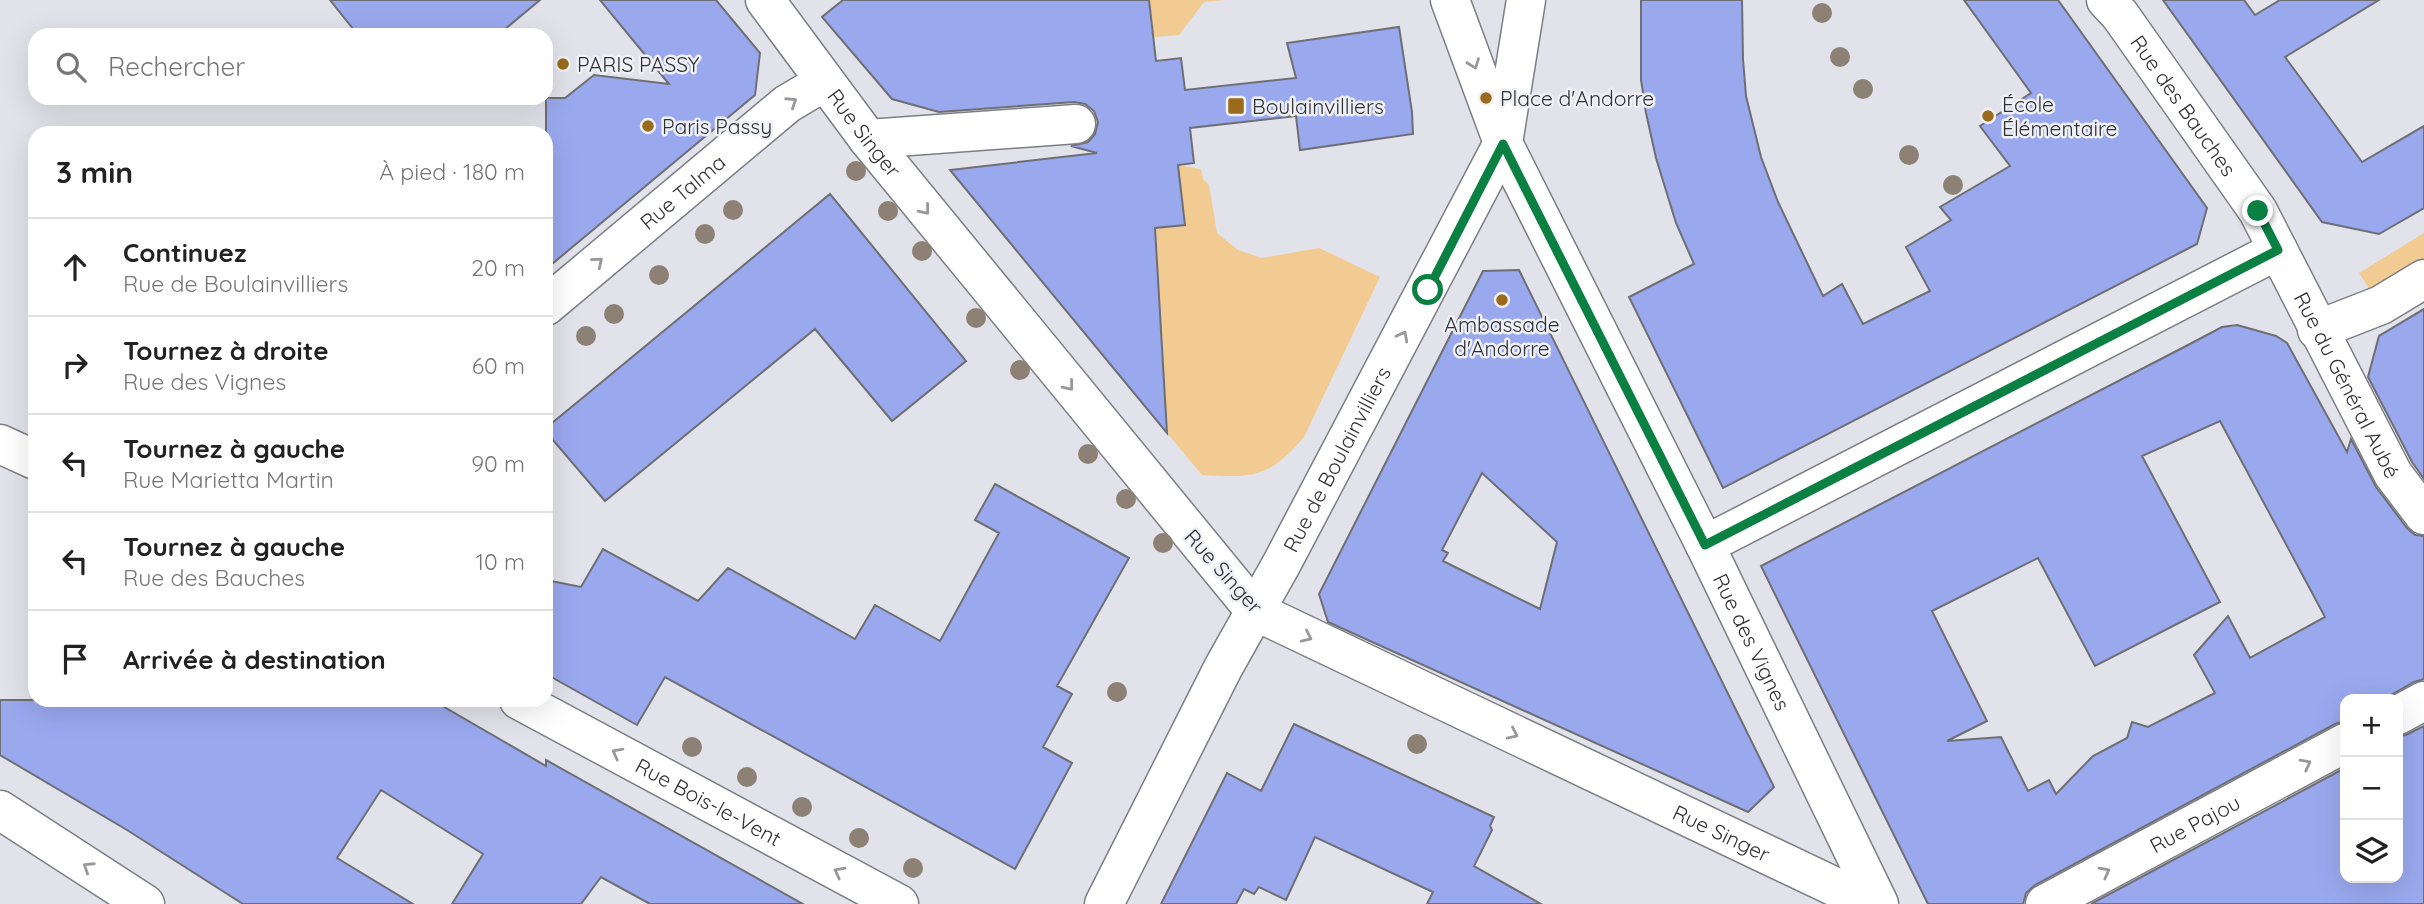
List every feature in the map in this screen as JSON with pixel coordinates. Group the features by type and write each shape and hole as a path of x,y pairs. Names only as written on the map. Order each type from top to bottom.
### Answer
{"street":[{"name":"Rue des Vignes","path":"1450,0 1503,144 1705,545 1879,904"},
{"name":"Rue de Boulainvilliers","path":"1104,904 1223,668 1428,290 1503,144 1526,0"},
{"name":"Rue des Bauches","path":"2106,0 2120,15 2258,211 2278,250"},
{"name":"Rue Singer","path":"769,1 824,82 868,139 1255,611 1871,904"},
{"name":"Rue Talma","path":"553,300 788,104 824,82"},
{"path":"868,139 1076,124"},
{"name":"Rue du Général Aubé","path":"2278,250 2393,474 2424,515"},
{"path":"1705,545 2278,250"},
{"path":"2317,330 2381,305 2424,279"},
{"path":"0,444 28,457"},
{"path":"2403,712 2424,701"},
{"name":"Rue Bois-le-Vent","path":"532,707 900,904"},
{"name":"Rue Pajou","path":"2045,904 2340,746"},
{"path":"0,810 145,904"}],"shaded area":[{"path":"1149,0 1225,0 1204,2 1179,35 1153,37"},
{"path":"1178,165 1201,169 1203,179 1209,185 1217,233 1238,250 1262,258 1319,248 1380,277 1304,437 1281,460 1248,475 1202,475 1167,433 1154,211 1184,224"},
{"path":"2424,233 2424,265 2374,296 2359,273"}],"building":[{"name":"Paris Passy","path":"330,0 540,0 506,28 352,28"},
{"name":"Paris Passy","path":"600,0 716,0 760,53 755,95 553,263 553,126 546,126 546,105 553,105 553,98 565,98 594,75 669,84"},
{"path":"843,0 1149,0 1156,61 1181,58 1185,90 1296,78 1287,43 1399,27 1413,134 1300,150 1296,116 1190,128 1194,163 1178,165 1185,225 1155,228 1167,433 950,170 1097,153 1071,146 1088,142 1095,134 1098,122 1094,111 1085,104 1074,102 939,112 892,99 822,17"},
{"path":"1641,0 1742,0 1746,96 1761,157 1778,202 1823,296 1842,284 1863,324 1930,291 1906,247 1951,220 1940,207 2010,166 1980,126 2031,93 1964,0 2058,0 2207,208 2197,244 1723,488 1629,297 1694,264 1676,223 1656,158 1646,113 1641,80"},
{"path":"2163,0 2244,0 2255,15 2280,0 2379,0 2285,57 2362,162 2424,126 2424,208 2379,234 2322,222"},
{"path":"830,194 966,361 892,421 815,329 605,501 553,440 553,422"},
{"path":"1519,270 1774,787 1748,812 1328,622 1319,594 1483,271","holes":["1482,473 1557,542 1540,609 1443,561 1448,553 1442,550"]},
{"path":"2424,309 2424,479 2412,462 2368,377 2379,336"},
{"path":"2237,325 2276,336 2287,343 2347,452 2351,439 2376,487 2407,528 2415,535 2424,536 2424,679 2393,694 2340,694 2340,722 2035,885 2026,893 2023,904 1928,904 1761,566 2222,327","holes":["2220,421 2325,617 2250,658 2228,616 2194,655 2215,693 2148,727 2132,722 2127,738 2093,756 2056,794 2049,780 2028,791 2001,737 1947,741 1987,721 1932,611 2038,558 2095,666 2220,602 2142,456"]},
{"path":"995,484 1129,558 1057,686 1072,694 1043,747 1072,763 1015,869 665,677 637,725 553,678 553,581 581,587 603,549 698,601 728,568 855,639 875,605 940,641 999,533 975,520"},
{"path":"0,700 28,700 28,707 444,707 546,766 546,760 803,904 650,904 601,877 581,904 452,904 483,854 381,790 337,858 413,904 243,904 127,830 0,755"},
{"path":"1294,724 1494,817 1490,826 1492,830 1474,866 1541,904 1427,904 1433,892 1315,837 1286,900 1259,887 1254,894 1244,889 1236,904 1161,904 1227,773 1261,791"},
{"path":"2424,726 2424,904 2091,904 2340,771 2340,883 2403,883 2403,736"}],"place":[{"name":"PARIS PASSY","path":"563,64"},
{"name":"Place d'Andorre","path":"1486,98"},
{"name":"Boulainvilliers","path":"1236,106"},
{"name":"École Élémentaire","path":"1988,116"},
{"name":"Paris Passy","path":"648,126"},
{"name":"Ambassade d'Andorre","path":"1502,300"}],"route":[{"path":"1428,290 1503,144 1705,545 2278,250 2258,211"}]}
